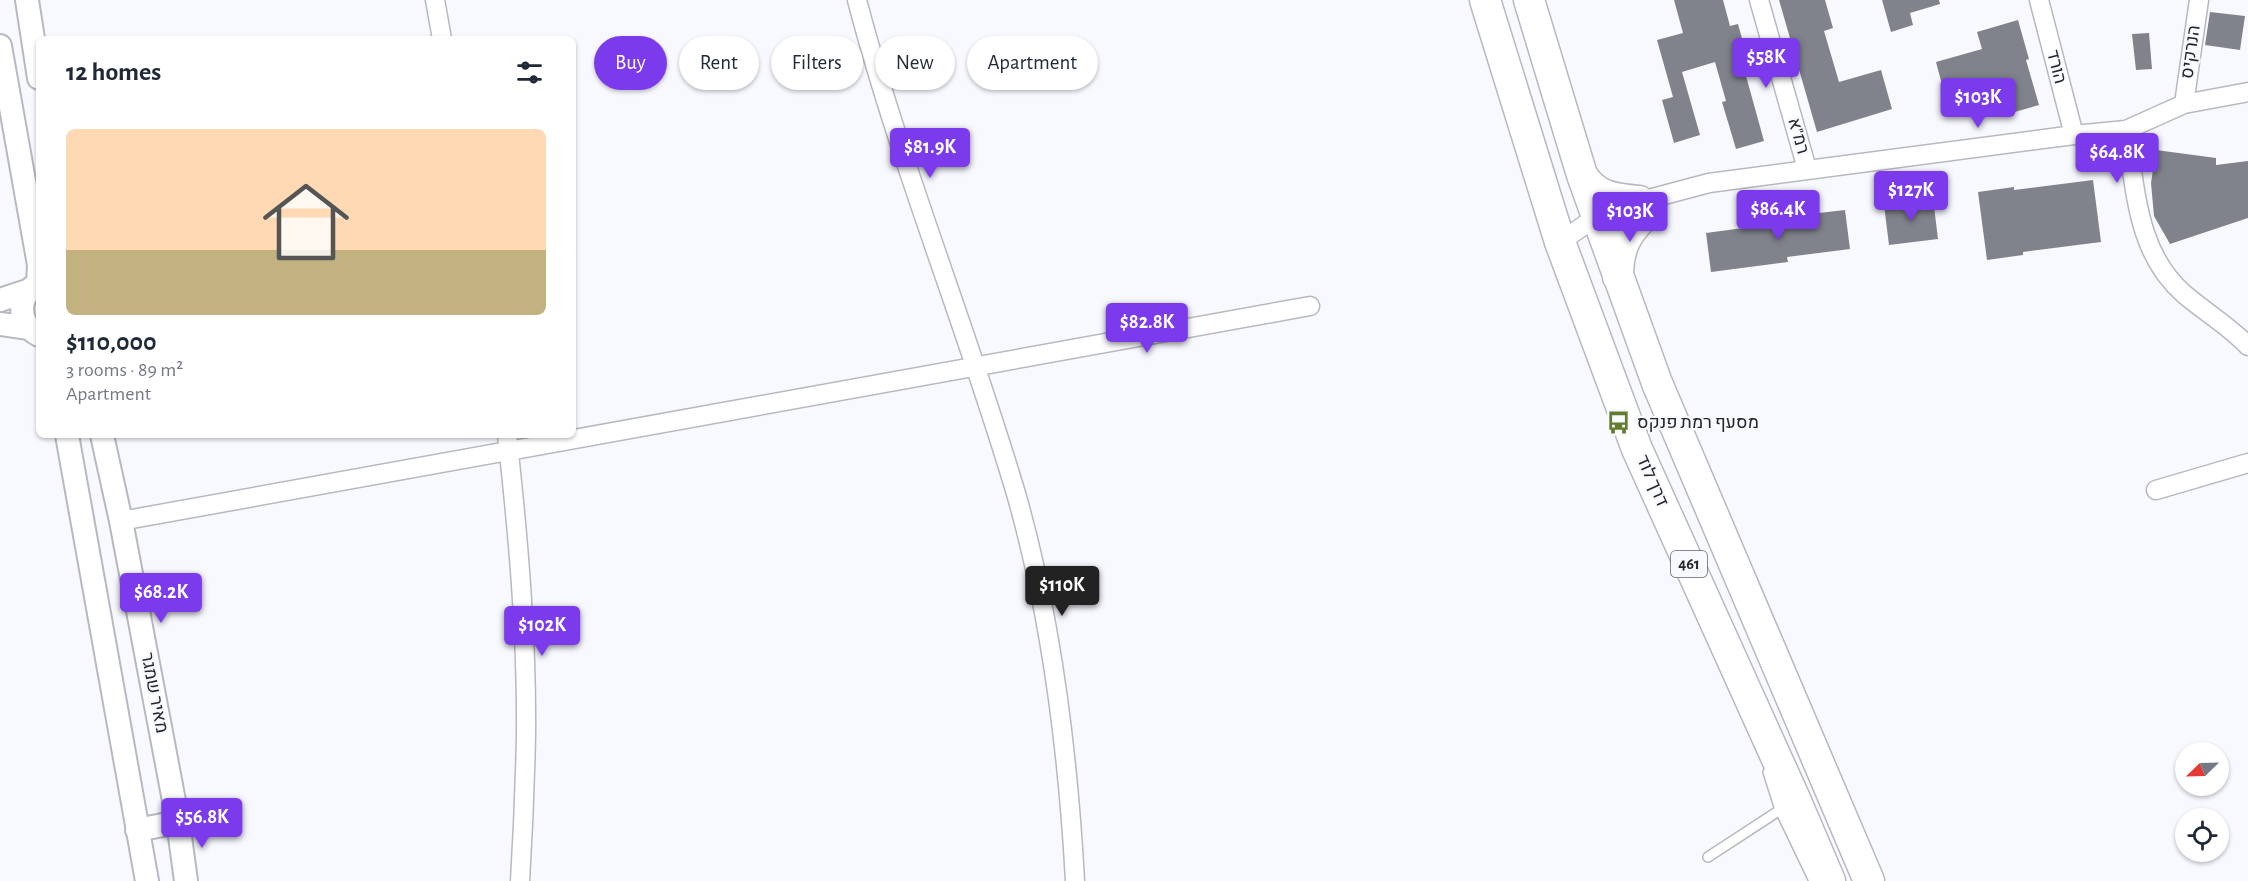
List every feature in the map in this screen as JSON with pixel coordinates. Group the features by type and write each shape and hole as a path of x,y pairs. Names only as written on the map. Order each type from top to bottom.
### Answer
{"main road":[{"name":"דרך לוד","path":"1485,0 1560,242 1637,449 1830,881"},
{"name":"461","path":"1529,0 1599,226 1657,383 1869,881"},
{"path":"1582,175 1592,189 1601,195 1641,209 1621,245 1618,278"}],"street":[{"path":"27,0 36,58"},
{"path":"435,0 441,36"},
{"path":"857,0 927,230 977,367 1017,499 1045,621 1065,748 1075,881"},
{"name":"רמ\"א","path":"1759,0 1807,169"},
{"name":"הורד","path":"2038,0 2074,135"},
{"name":"הנרקיס","path":"2184,104 2199,0"},
{"path":"0,46 36,248"},
{"path":"1560,242 1709,183 2126,130 2184,104 2248,92"},
{"path":"2126,130 2143,232 2152,254 2165,275 2184,294 2237,334 2248,346"},
{"path":"0,300 35,286"},
{"path":"34,331 21,310 22,303 35,286"},
{"path":"576,432 977,367 1310,306"},
{"path":"0,324 34,331"},
{"path":"69,438 147,881"},
{"name":"מאיר שמגר","path":"103,438 121,521 178,822 186,881"},
{"path":"121,521 539,438"},
{"path":"508,443 518,541 525,670 526,734 520,881"},
{"path":"2156,490 2248,463"},
{"path":"137,830 178,822"}],"lane":[{"path":"1748,694 1758,743"},
{"path":"1766,765 1780,810 1814,881"},
{"path":"1708,857 1780,810"}],"building":[{"path":"1674,0 1723,0 1730,26 1738,24 1752,74 1746,76 1764,141 1736,149 1722,102 1726,101 1715,62 1682,72 1700,135 1674,143 1662,100 1673,97 1657,40 1683,33"},
{"path":"1779,0 1825,0 1833,28 1824,31 1839,82 1881,70 1892,109 1817,132"},
{"path":"1882,0 1939,0 1940,4 1910,13 1913,25 1891,32"},
{"path":"2210,12 2245,16 2240,50 2205,45"},
{"path":"2018,20 2029,59 2026,60 2039,105 1997,117 1988,84 1945,96 1936,62 1982,49 1977,32"},
{"path":"2149,33 2152,69 2136,70 2132,34"},
{"path":"2156,150 2216,158 2216,165 2248,161 2248,218 2170,244 2154,216 2151,183"},
{"path":"2093,180 2101,242 2023,252 2023,255 1987,260 1978,192"},
{"path":"1933,198 1938,239 1889,245 1884,205"},
{"path":"1845,210 1850,249 1787,257 1788,262 1711,272 1706,233 1802,220 1801,215"}],"place":[{"name":"מסעף רמת פנקס","path":"1619,423"}]}
